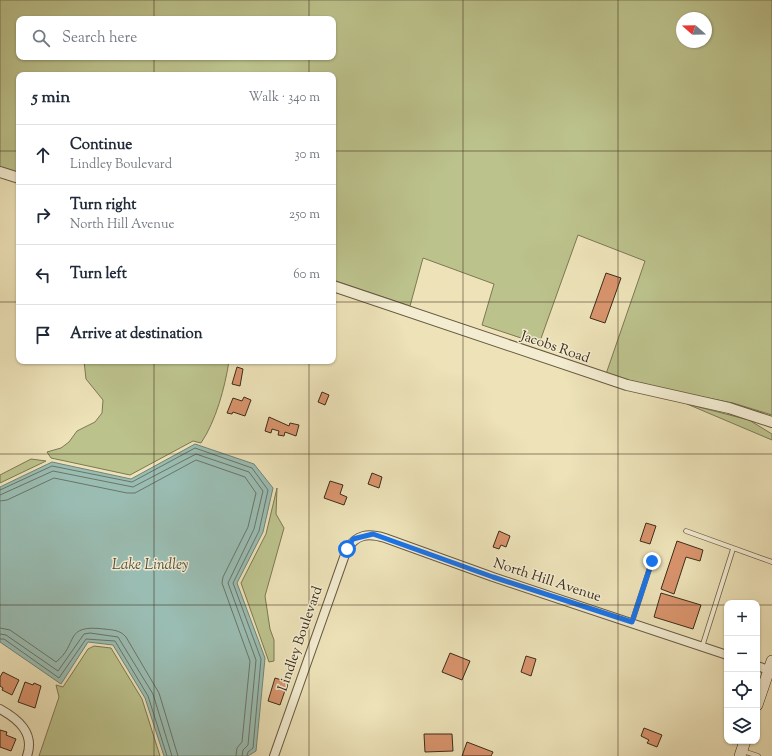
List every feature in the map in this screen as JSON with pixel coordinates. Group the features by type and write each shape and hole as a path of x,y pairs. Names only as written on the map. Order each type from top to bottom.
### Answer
{"main road":[{"path":"760,697 771,667"}],"street":[{"path":"0,172 16,177"},
{"name":"Jacobs Road","path":"336,287 613,381 729,408 772,422"},
{"name":"North Hill Avenue","path":"360,537 373,534 493,577 632,622 724,654"},
{"name":"Lindley Boulevard","path":"274,756 344,555 353,539 360,537"},
{"path":"760,666 771,667"},
{"path":"0,709 21,722 30,739 27,756"}],"lane":[{"path":"686,531 772,562"},
{"path":"702,646 733,549"},
{"path":"632,622 652,561"},
{"path":"742,749 758,756"}],"green space":[{"path":"0,0 772,0 772,415 733,403 631,383 606,374 645,261 578,235 539,344 482,325 494,284 423,258 410,306 336,281 336,72 16,72 16,173 0,168"},
{"path":"84,364 228,364 219,404 211,425 201,443 193,441 130,475 51,458 47,452 61,448 69,442 77,431 95,422 102,413 103,400 86,379"},
{"path":"687,404 749,420 772,434 772,440"},
{"path":"31,459 46,461 0,483 0,475"},
{"path":"277,488 276,514 284,528 265,596 270,629 274,640 274,661 269,662 241,583 266,534"},
{"path":"94,646 111,648 142,699 160,756 39,756 59,697 56,685 63,687 88,649"}],"water":[{"name":"Lake Lindley","path":"195,444 254,464 273,488 263,532 237,583 265,658 256,751 248,756 164,756 145,698 113,645 88,642 61,684 0,642 0,487 52,462 131,479"}],"building":[{"path":"606,273 621,278 605,323 590,318"},
{"path":"237,367 243,369 240,386 232,384"},
{"path":"322,392 329,395 325,405 318,402"},
{"path":"244,397 251,400 245,416 233,412 232,414 227,413 233,398 242,401"},
{"path":"269,417 289,426 290,423 299,425 296,436 285,432 284,436 278,435 279,431 272,429 271,433 265,431"},
{"path":"372,473 382,477 379,488 368,484"},
{"path":"330,481 343,485 340,494 347,497 344,505 324,498"},
{"path":"646,523 656,526 650,544 640,541"},
{"path":"499,531 510,536 506,547 501,545 499,549 493,547"},
{"path":"677,541 703,550 700,561 686,557 674,594 661,589"},
{"path":"661,593 701,605 693,629 654,617"},
{"path":"450,653 470,661 462,680 442,672"},
{"path":"526,656 536,659 531,676 521,672"},
{"path":"3,672 19,680 12,695 2,690 3,688 0,686 0,677"},
{"path":"275,678 288,682 280,705 268,701"},
{"path":"25,682 33,685 34,683 41,686 35,708 18,702"},
{"path":"644,728 662,735 657,747 647,743 649,740 641,736"},
{"path":"0,730 7,732 6,735 16,739 11,751 0,747"},
{"path":"424,734 452,734 453,751 425,752"},
{"path":"467,742 493,752 491,756 462,756"}],"route":[{"path":"347,549 353,539 373,534 493,577 632,622 652,561"}]}
